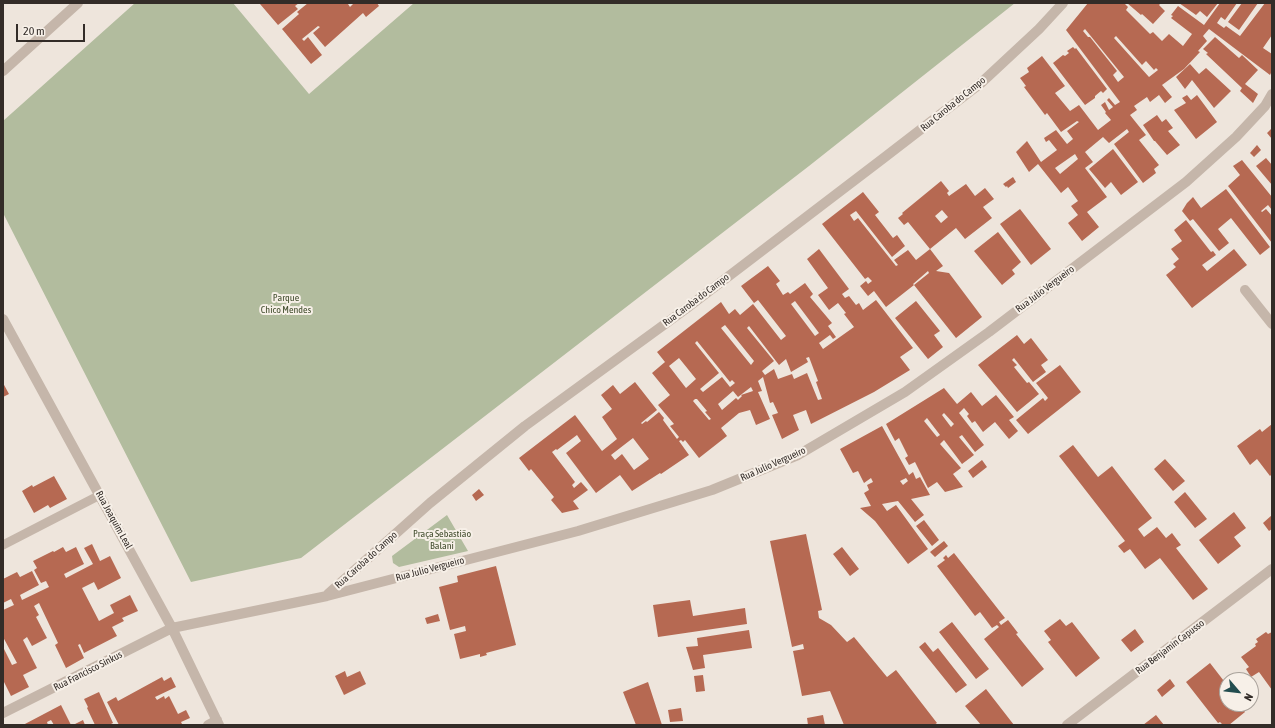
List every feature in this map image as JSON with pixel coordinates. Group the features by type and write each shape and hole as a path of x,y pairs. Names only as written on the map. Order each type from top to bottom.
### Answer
{"street":[{"path":"3,71 78,3"},
{"name":"Rua Caroba do Campo","path":"327,596 430,503 525,426 687,308 885,158 981,83 1039,30 1063,3"},
{"name":"Rua Julio Vergueiro","path":"172,628 327,596 578,531 712,490 798,455 906,392 989,332 1186,182 1236,137 1265,106 1272,94"},
{"path":"1245,290 1271,320"},
{"name":"Rua Joaquim Leal","path":"3,318 172,628 218,722"},
{"name":"Rua Benjamin Capusso","path":"1067,725 1272,569"},
{"name":"Rua Francisco Sinkus","path":"3,713 172,628"},
{"path":"208,725 218,722"}],"lane":[{"path":"3,545 100,495"}],"green space":[{"name":"Parque Chico Mendes","path":"135,3 233,3 309,94 414,3 1015,3 809,166 301,558 191,582 3,213 3,121"},
{"name":"Praça Sebastião Balani","path":"447,515 468,551 399,567 393,563 392,556"}],"building":[{"path":"299,3 295,6 298,9 278,25 260,4"},
{"path":"308,3 349,3 348,4 350,7 354,3 377,3 379,6 366,17 363,13 325,47 313,33 320,27 318,26 302,39 304,41 308,37 322,55 311,64 282,29 299,14 297,12"},
{"path":"1088,3 1124,3 1128,7 1126,10 1150,34 1153,32 1162,41 1169,34 1183,46 1192,34 1171,18 1173,16 1171,15 1178,6 1204,25 1220,3 1237,3 1225,20 1221,17 1217,23 1224,28 1226,26 1240,36 1265,3 1272,3 1272,35 1263,48 1272,54 1272,71 1270,75 1209,29 1203,36 1207,41 1198,51 1200,52 1184,69 1162,85 1172,97 1165,103 1159,95 1150,102 1147,97 1134,106 1137,110 1130,115 1146,135 1139,140 1159,165 1154,169 1156,173 1143,183 1114,144 1129,132 1127,129 1109,143 1103,137 1085,152 1093,162 1085,168 1107,197 1087,212 1099,227 1082,241 1068,223 1078,215 1071,206 1078,201 1068,187 1061,193 1038,164 1029,172 1016,152 1027,141 1041,162 1057,150 1049,140 1046,142 1044,138 1056,130 1067,144 1073,139 1067,131 1079,122 1077,121 1061,132 1047,113 1045,115 1024,87 1026,86 1020,78 1029,72 1027,68 1042,56 1065,86 1055,93 1070,111 1079,105 1098,130 1111,120 1101,105 1105,102 1109,110 1113,107 1107,100 1109,98 1115,105 1120,102 1066,30","holes":["1085,29 1124,77 1118,82 1113,75 1117,71 1090,37 1088,37 1083,31","1116,36 1142,65 1146,61 1154,70 1156,68 1158,70 1149,77 1114,38","1075,154 1078,159 1060,174 1055,168"]},
{"path":"1127,3 1161,3 1159,5 1165,11 1153,24"},
{"path":"1179,3 1218,3 1207,17 1200,11 1196,15"},
{"path":"1242,3 1258,3 1239,30 1228,22"},
{"path":"1215,37 1239,58 1242,55 1258,70 1245,84 1258,94 1253,103 1240,91 1242,88 1206,54 1208,53 1203,49"},
{"path":"1073,47 1075,49 1076,48 1107,89 1103,93 1101,91 1095,96 1095,98 1085,105 1053,63 1063,55 1065,56 1069,53 1067,51"},
{"path":"1190,64 1199,74 1206,68 1231,91 1214,108 1192,80 1185,89 1176,77"},
{"path":"1187,95 1191,100 1197,95 1217,122 1196,139 1174,110 1186,103 1182,98"},
{"path":"1157,115 1162,122 1166,119 1173,128 1168,131 1180,145 1167,155 1154,141 1143,125"},
{"path":"1272,128 1272,139 1267,133"},
{"path":"1257,145 1261,150 1254,157 1250,153"},
{"path":"1113,149 1138,182 1121,195 1111,182 1105,188 1089,169"},
{"path":"1266,158 1272,165 1272,185 1256,166"},
{"path":"1242,160 1272,197 1272,210 1268,205 1261,211 1262,212 1266,209 1272,216 1272,243 1228,186 1240,175 1233,166"},
{"path":"1013,177 1016,182 1008,188 1003,184"},
{"path":"941,181 949,191 947,193 949,196 966,184 975,196 985,188 994,199 983,207 992,218 965,239 956,228 930,249 908,222 904,225 898,218 903,214 902,213","holes":["942,210 948,217 941,223 935,216"]},
{"path":"1226,189 1270,247 1260,255 1231,218 1218,229 1229,243 1219,251 1193,219 1190,221 1182,211 1193,197 1201,208"},
{"path":"863,192 879,212 875,215 893,238 897,235 905,246 892,257 856,211 850,215 854,221 858,218 896,266 898,265 894,260 908,250 916,260 930,249 943,266 936,271 949,273 982,317 956,338 914,285 886,307 874,291 868,296 860,286 866,281 868,284 872,281 868,277 865,279 822,224","holes":["928,271 929,273 914,285 913,284"]},
{"path":"1020,209 1051,249 1031,265 1000,224"},
{"path":"1186,220 1211,252 1213,251 1216,255 1202,265 1207,271 1234,249 1247,265 1192,308 1166,275 1176,267 1173,264 1179,259 1171,249 1182,241 1174,230"},
{"path":"998,232 1021,262 1012,270 1015,274 1002,285 974,251"},
{"path":"819,249 849,289 842,294 845,298 849,296 856,305 859,303 863,310 876,300 913,348 900,357 910,370 874,392 811,424 806,410 793,415 799,430 782,439 772,415 778,413 773,402 770,403 763,377 758,381 762,391 758,392 770,419 756,425 750,410 739,413 721,428 727,436 699,458 685,440 683,442 681,440 679,441 689,455 632,491 620,475 596,493 566,453 581,441 577,435 552,452 575,482 572,485 574,488 581,482 588,490 573,501 579,509 562,513 551,500 554,497 531,469 529,471 519,458 575,415 602,451 617,439 602,417 612,409 601,395 613,385 620,394 635,382 657,410 641,423 647,422 659,412 677,439 679,437 670,426 674,424 658,405 670,395 652,373 665,362 657,352 721,302 729,314 735,309 740,315 753,304 781,340 786,336 758,300 754,303 741,286 768,266 780,281 776,284 783,295 788,292 790,294 805,283 813,294 810,297 832,323 828,326 836,337 833,339 830,335 819,343 823,349 854,327 838,303 829,310 818,295 828,288 807,259","holes":["795,301 819,333 815,336 791,304","725,325 754,361 751,365 721,328","749,326 779,365 786,359 791,372 808,362 806,358 809,357 818,381 816,382 822,399 818,400 807,373 794,379 792,374 778,379 774,369 765,375 762,371 774,361 747,328","697,341 730,382 732,380 735,383 730,387 722,377 703,392 700,389 719,373 695,343","679,358 696,379 686,388 669,366","751,387 753,391 741,395 742,396 738,400 736,398 722,410 718,404 733,391 738,397","695,399 697,399 707,411 705,412 711,419 709,420 693,401","633,438 649,459 634,470 622,454 615,460 611,455"]},
{"path":"916,301 940,331 934,335 943,347 928,359 895,318"},
{"path":"1017,335 1024,344 1031,338 1048,360 1041,365 1046,372 1033,382 1014,358 1012,360 1017,365 1014,367 1027,383 1029,382 1039,394 1017,412 978,365"},
{"path":"1060,365 1081,392 1028,434 1016,420 1043,398 1045,401 1048,398 1036,383"},
{"path":"3,383 9,394 3,397"},
{"path":"944,388 957,404 971,392 982,406 996,395 1014,417 1009,420 1018,431 1009,439 995,422 983,432 975,421 972,423 967,416 969,414 964,408 959,413 984,445 975,452 962,435 959,437 974,455 962,464 944,440 940,444 961,468 953,474 963,487 945,492 937,482 928,488 915,462 909,465 905,458 908,456 899,438 895,441 886,424","holes":["944,413 954,424 951,427 942,415","927,418 940,435 937,437 924,421"]},
{"path":"1272,424 1272,474 1270,476 1257,459 1250,465 1237,446 1260,429 1262,432"},
{"path":"882,426 909,475 913,472 916,479 920,477 930,495 911,499 924,515 915,522 898,501 882,504 887,511 896,505 928,549 908,564 875,521 860,508 871,506 864,493 869,490 867,485 873,482 871,478 864,483 858,471 853,473 840,449","holes":["906,478 908,481 903,485 900,481"]},
{"path":"1073,445 1098,477 1112,466 1152,518 1138,529 1144,537 1157,527 1166,538 1172,533 1181,545 1176,548 1208,589 1193,600 1160,558 1145,569 1130,549 1124,553 1118,546 1125,541 1059,456"},
{"path":"1165,459 1185,481 1173,491 1154,469"},
{"path":"982,460 987,467 973,478 968,471"},
{"path":"54,476 67,499 50,508 48,505 34,513 22,491"},
{"path":"479,489 484,495 476,501 472,495"},
{"path":"1185,492 1207,519 1195,528 1174,502"},
{"path":"1234,512 1246,528 1234,537 1241,546 1218,564 1199,540"},
{"path":"1272,515 1272,529 1269,531 1263,523"},
{"path":"924,520 939,540 932,546 916,526"},
{"path":"806,534 822,610 818,611 819,618 831,625 847,642 854,637 887,677 896,670 937,723 934,725 844,725 830,691 802,696 793,651 804,649 803,644 792,647 770,541"},
{"path":"944,541 948,546 935,557 930,552"},
{"path":"92,544 100,561 110,556 121,578 98,590 94,582 82,588 99,621 114,613 110,605 130,595 138,611 122,618 124,621 112,627 117,636 84,653 80,644 78,645 84,658 66,668 55,645 58,643 39,603 34,606 39,615 36,617 47,638 32,646 27,637 23,640 37,668 23,675 29,687 11,696 3,680 3,647 12,665 17,663 3,637 3,610 14,605 11,599 3,603 3,579 17,572 20,577 32,571 39,585 20,595 22,600 49,587 46,581 41,583 34,570 37,568 33,561 63,547 66,552 76,547 84,564 64,574 66,578 93,564 84,548"},
{"path":"842,547 859,569 850,576 833,554"},
{"path":"954,553 1005,618 999,622 1001,625 1008,620 1018,633 1016,634 1044,669 1022,687 984,639 999,627 997,625 992,628 980,612 975,616 937,566 945,560 943,558 946,555 948,558"},
{"path":"496,566 516,645 486,653 487,655 480,657 480,654 460,659 454,634 466,631 465,626 450,630 439,587 458,582 457,576"},
{"path":"690,600 693,616 745,608 747,624 658,637 653,605"},
{"path":"438,614 440,621 427,624 425,618"},
{"path":"1060,619 1066,626 1072,622 1100,658 1076,677 1048,642 1051,640 1044,631"},
{"path":"952,622 989,669 976,679 939,632"},
{"path":"1135,629 1144,642 1131,652 1121,640"},
{"path":"749,630 752,648 703,655 705,668 693,670 686,647 698,646 697,638"},
{"path":"1266,632 1268,634 1272,632 1272,690 1259,672 1248,672 1246,669 1249,667 1241,657 1256,646 1255,644 1258,642 1256,639"},
{"path":"925,642 933,652 938,648 967,685 956,693 919,647"},
{"path":"1210,663 1219,675 1219,712 1245,712 1229,725 1223,725 1220,722 1218,723 1186,682"},
{"path":"345,671 347,677 360,671 366,684 344,695 335,676"},
{"path":"703,675 705,691 696,692 694,676"},
{"path":"162,677 164,681 171,677 176,687 155,697 157,700 164,696 165,699 169,696 178,714 186,710 190,718 181,722 181,725 119,725 107,702 116,697 118,701"},
{"path":"1170,679 1175,686 1162,697 1157,690"},
{"path":"648,682 662,725 636,725 623,692"},
{"path":"986,689 1014,725 981,725 965,706"},
{"path":"99,692 113,723 109,725 95,725 84,699"},
{"path":"61,705 71,725 54,725 51,720 47,722 48,725 23,725"},
{"path":"681,708 683,721 670,722 668,710"},
{"path":"823,715 825,725 808,725 807,718"},
{"path":"1156,715 1164,725 1143,725"},
{"path":"83,720 85,725 73,725"}]}
